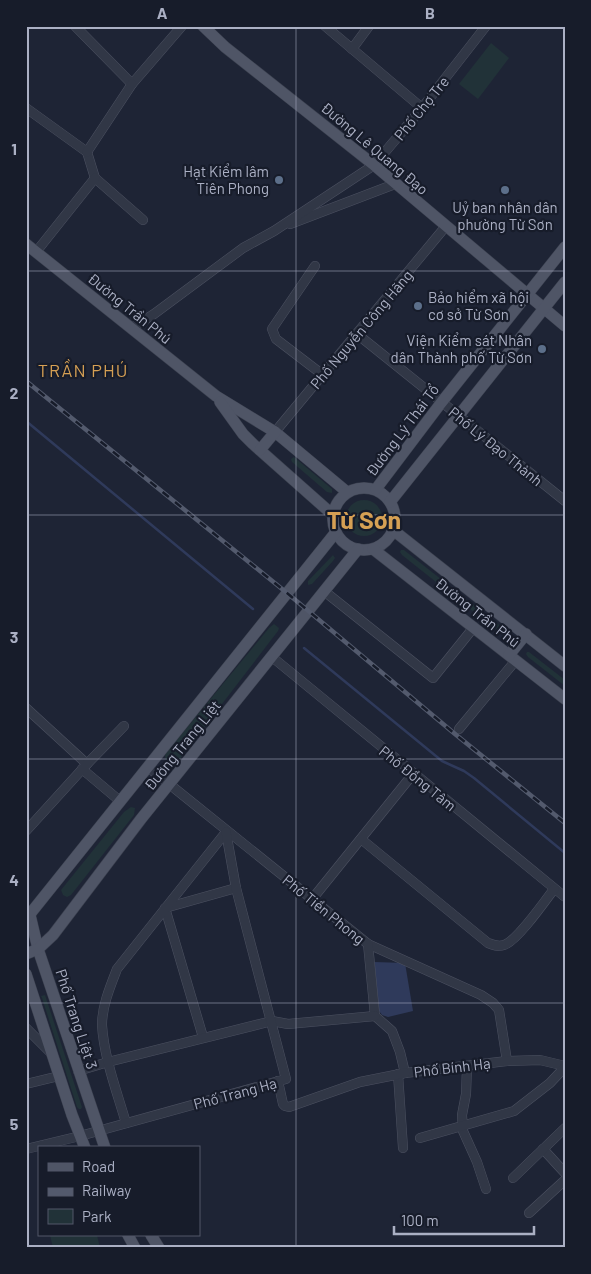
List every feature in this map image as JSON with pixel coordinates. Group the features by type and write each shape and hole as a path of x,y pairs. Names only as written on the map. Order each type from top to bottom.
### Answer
{"main road":[{"name":"Đường Lê Quang Đạo","path":"203,26 225,47 374,165 544,310"},
{"name":"Đường Trần Phú","path":"26,244 216,396 275,432 347,492"},
{"name":"Đường Lý Thái Tổ","path":"376,490 441,403 565,247"},
{"path":"390,502 565,282"},
{"path":"544,310 565,326"},
{"name":"Đường Trần Phú","path":"216,396 244,434 333,515"},
{"path":"244,434 256,421"},
{"path":"260,450 275,432"},
{"path":"360,488 376,490 390,502 395,516 393,530 386,541 373,549 358,549 345,543 336,532 333,524 333,515 337,504 347,492 360,488"},
{"name":"Đường Trần Phú","path":"393,530 565,666"},
{"name":"Đường Trang Liệt","path":"28,913 148,767 336,532"},
{"name":"Đường Trang Liệt","path":"26,954 38,949 53,935 141,819 358,549"},
{"name":"Đường Trần Phú","path":"373,549 565,700"},
{"path":"513,658 526,634"},
{"path":"26,933 28,913"},
{"name":"Phố Trang Liệt 3","path":"28,913 78,1072 104,1146"},
{"path":"26,974 84,1146"},
{"path":"128,1236 135,1248"},
{"path":"152,1236 159,1248"}],"street":[{"path":"75,26 132,84"},
{"path":"87,152 132,84 182,26"},
{"path":"325,26 422,108"},
{"path":"352,49 369,26"},
{"name":"Phố Chợ Tre","path":"132,328 154,314 243,248 274,231 374,165 422,108 486,26"},
{"path":"26,108 87,152 95,178 143,220"},
{"path":"36,252 95,178"},
{"name":"Phố Chợ Tre","path":"274,231 395,184"},
{"name":"Phố Nguyễn Công Hãng","path":"275,432 446,226"},
{"path":"315,266 272,330 276,339 323,376"},
{"name":"Phố Lý Đạo Thành","path":"357,334 565,502"},
{"path":"324,592 433,678 474,627"},
{"name":"Phố Đồng Tâm","path":"272,657 565,897"},
{"path":"459,729 513,658"},
{"path":"26,708 120,801"},
{"path":"26,831 124,726"},
{"name":"Phố Tiền Phong","path":"148,767 226,832 313,898 368,944 481,995 493,1003 499,1010 507,1061"},
{"path":"313,898 413,774"},
{"path":"226,832 236,888 272,1021"},
{"path":"126,1123 108,1062 102,1024 107,994 117,969 226,832"},
{"path":"361,838 488,943 495,946 503,946 513,939 554,889"},
{"path":"165,908 236,888"},
{"path":"165,908 203,1037"},
{"path":"78,1072 108,1062 203,1037 272,1021 288,1024 375,1016 368,944"},
{"name":"Phố Bính Hạ","path":"375,1016 392,1031 400,1052 401,1074 507,1061 540,1060 565,1066"},
{"name":"Phố Trang Hạ","path":"38,1146 98,1132 286,1079 272,1021"},
{"path":"26,1028 52,1054"},
{"path":"420,1138 514,1111 550,1083 565,1066"},
{"path":"468,1067 462,1115 463,1126 486,1188"},
{"path":"278,1082 283,1104 288,1107 360,1082 401,1074 403,1148"},
{"path":"26,1084 59,1076"},
{"path":"512,1178 565,1128"},
{"path":"543,1149 565,1173"},
{"path":"529,1213 565,1180"}],"green space":[{"path":"491,43 509,58 478,99 459,84"},
{"path":"294,457 332,489 332,493 327,492 292,462 291,459"},
{"path":"364,500 371,501 377,505 381,511 381,525 377,531 371,535 364,536 357,535 351,531 347,525 346,518 347,511 351,505 357,501"},
{"path":"401,550 404,550 508,632 508,636 504,636 402,555"},
{"path":"333,555 335,558 333,561 312,584 308,585 308,581"},
{"path":"274,624 279,628 278,631 179,760 174,764 166,761 166,753"},
{"path":"527,652 565,680 565,686 528,657"},
{"path":"131,807 135,808 134,815 71,895 67,897 63,895 61,890 124,812"},
{"path":"45,995 82,1107 81,1109 77,1107 41,996"},
{"path":"50,1236 97,1236 100,1248 53,1248"}],"water":[{"path":"374,962 405,963 413,1011 388,1017 382,1015 377,1008"}],"waterway":[{"path":"26,421 253,609"},
{"path":"304,648 442,761 474,778 565,853"}],"railway":[{"path":"26,381 287,593 455,734 565,823"}],"place":[{"name":"Hạt Kiểm lâm Tiên Phong","path":"279,180"},
{"name":"Uỷ ban nhân dân phường Từ Sơn","path":"505,190"},
{"name":"Bảo hiểm xã hội cơ sở Từ Sơn","path":"418,306"},
{"name":"Viện Kiểm sát Nhân dân Thành phố Từ Sơn","path":"542,349"}],"district":[{"name":"TRẦN PHÚ","path":"83,370"},
{"name":"Từ Sơn","path":"364,519"}]}
